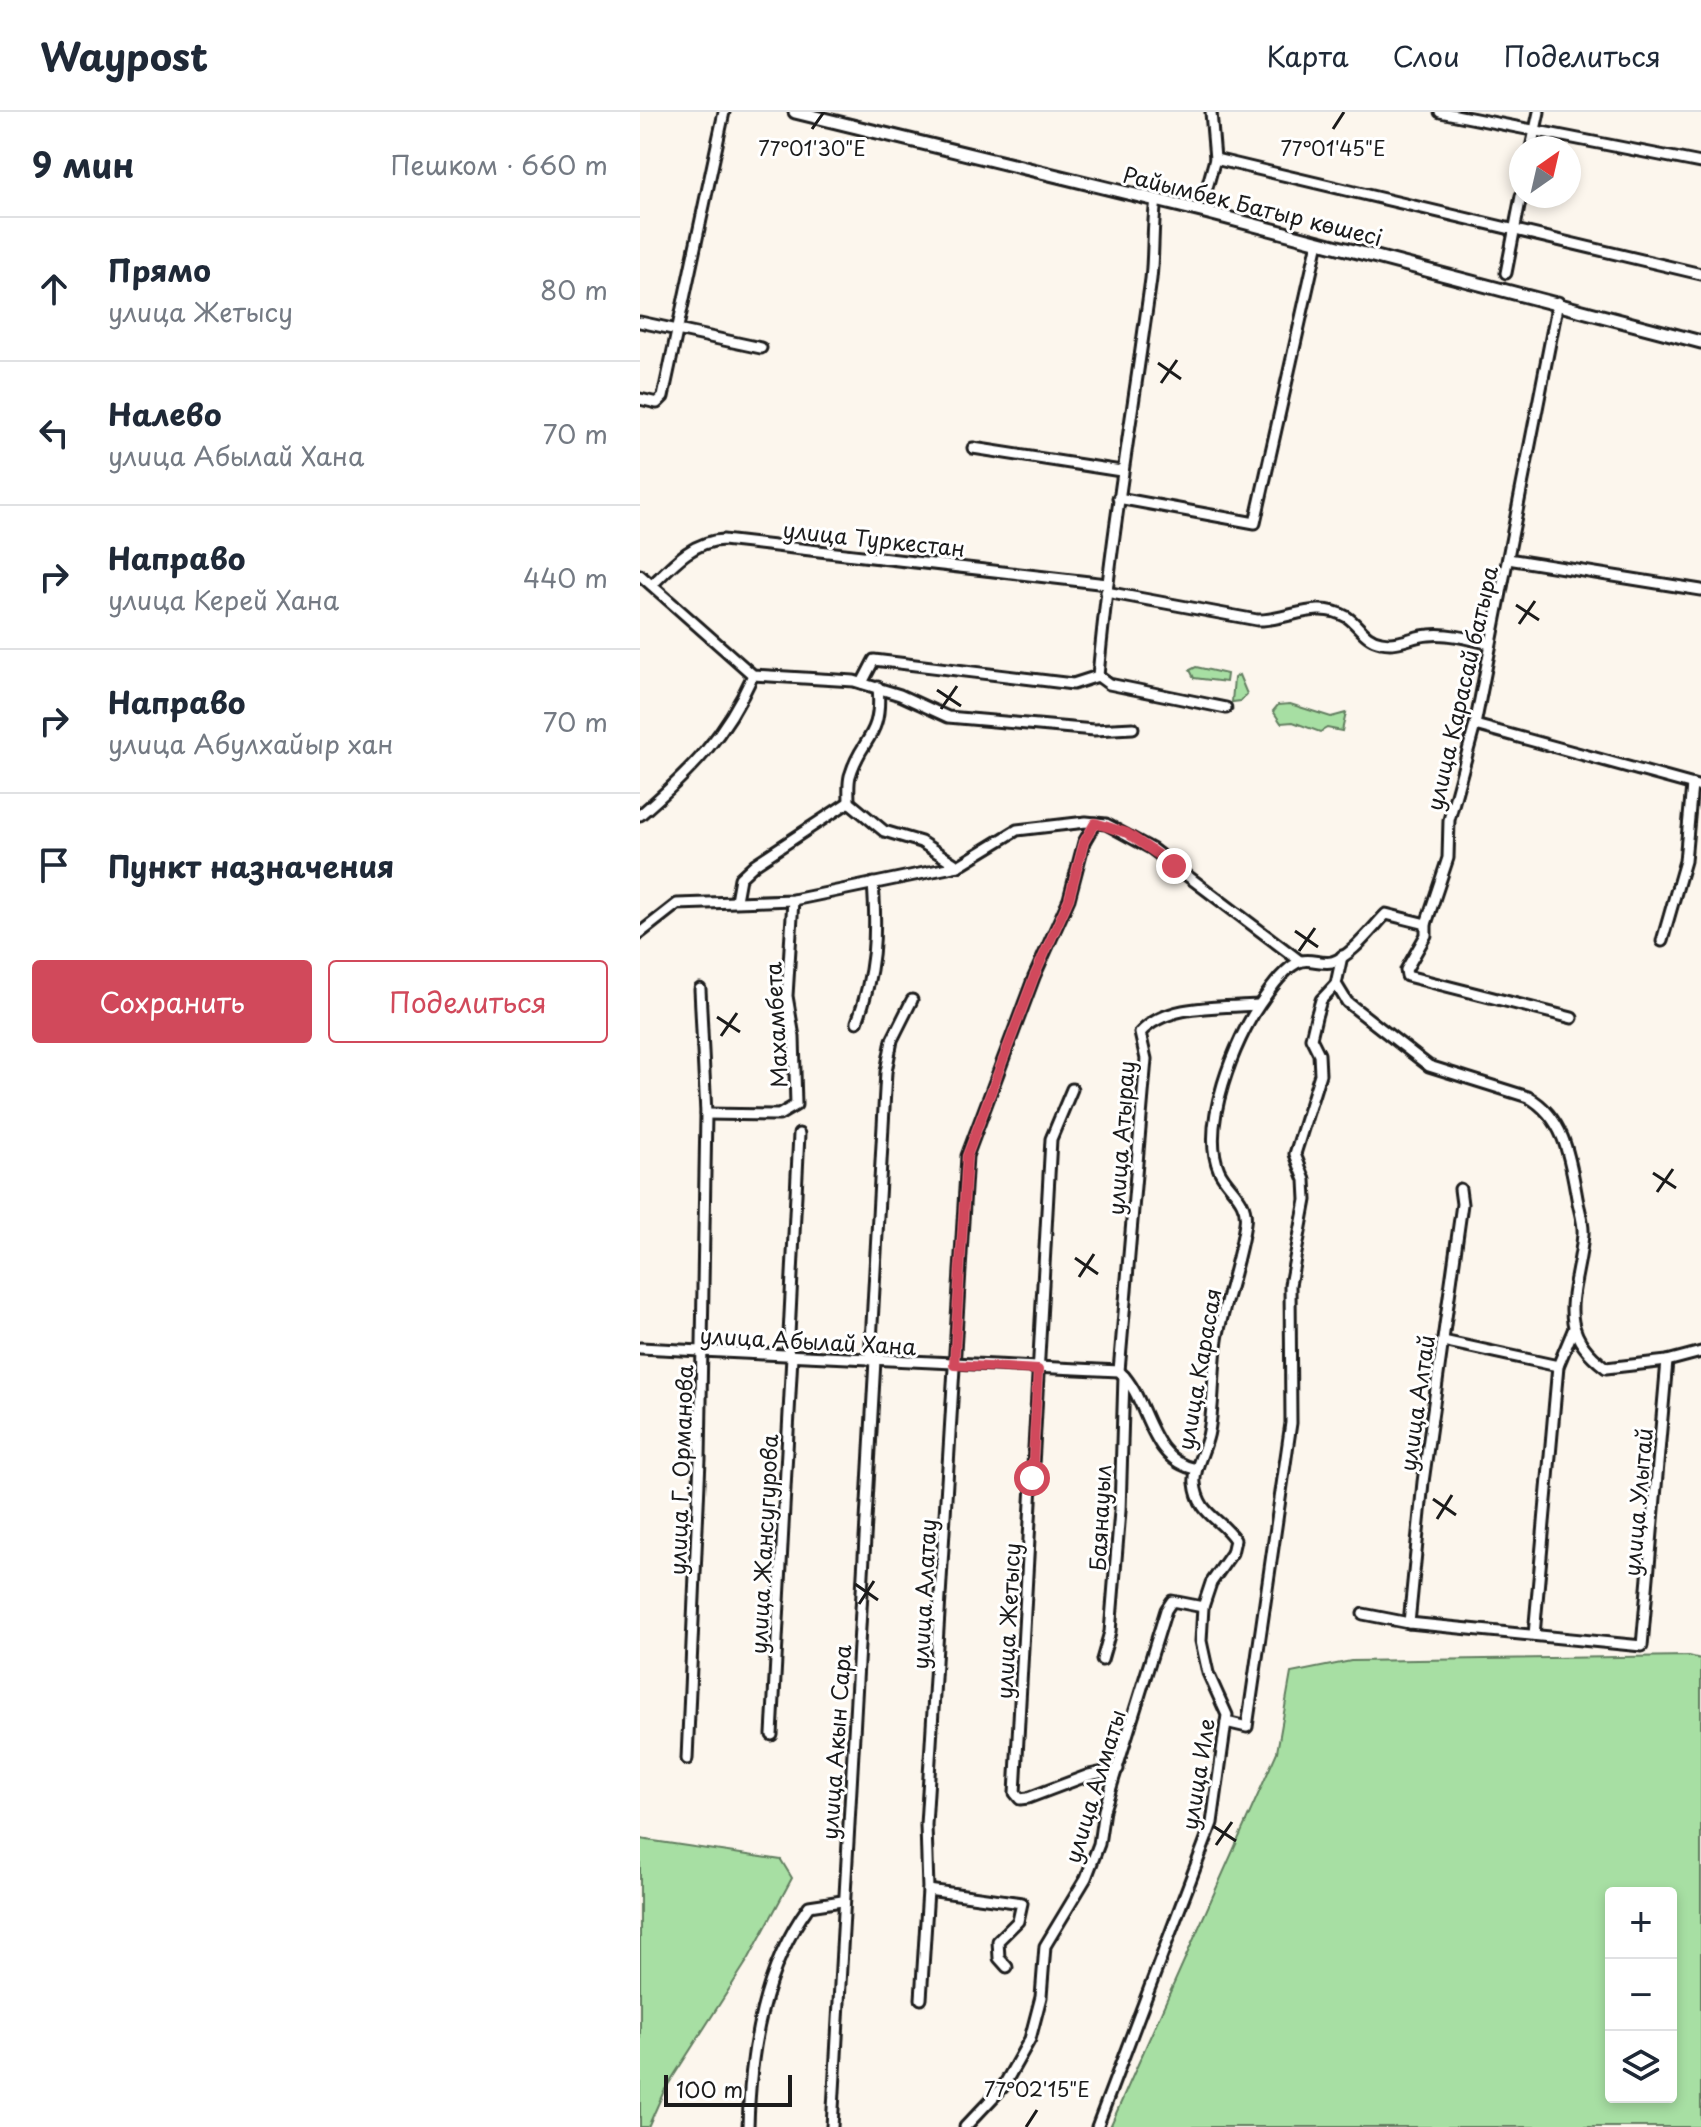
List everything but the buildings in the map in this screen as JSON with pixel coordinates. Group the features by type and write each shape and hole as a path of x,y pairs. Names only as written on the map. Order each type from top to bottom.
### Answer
{"main road":[{"name":"Райымбек Батыр көшесі","path":"795,112 1558,302 1701,342"}],"street":[{"path":"640,399 657,403 663,397 724,112"},
{"path":"1205,195 1215,159 1211,112"},
{"path":"1440,112 1701,163"},
{"path":"1534,136 1539,112"},
{"path":"1215,159 1701,274"},
{"path":"1098,676 1121,471 1152,275 1150,238 1156,200"},
{"path":"1506,273 1518,208"},
{"path":"1118,498 1255,523 1318,242"},
{"name":"улица Карасай батыра","path":"1558,302 1475,725 1449,820 1448,858 1426,924 1426,935 1406,970 1407,976 1572,1018"},
{"path":"640,322 761,348"},
{"path":"973,448 1121,471"},
{"name":"улица Туркестан","path":"652,585 678,559 702,544 723,540 1107,588 1257,620 1275,620 1308,608 1347,618 1358,631 1378,642 1401,644 1427,635 1458,636 1490,644"},
{"path":"1508,559 1701,590"},
{"path":"640,575 753,675 822,677 862,683 948,717 1094,730 1133,728"},
{"path":"862,683 874,660 1073,684 1098,676"},
{"path":"640,815 712,748 737,711 753,675"},
{"path":"1098,676 1109,684 1226,708"},
{"path":"849,802 850,776 876,726 880,711 878,687"},
{"path":"1475,725 1696,786 1685,861 1662,941"},
{"path":"849,802 884,831 921,842 958,866"},
{"path":"736,900 740,878 755,864 849,802"},
{"path":"640,933 677,904 793,900 958,866 1017,830 1047,824 1095,823 1106,824 1152,849 1300,961 1331,962 1342,956 1386,914 1426,924"},
{"name":"улица Алатау","path":"921,1999 928,1890 926,1825 967,1156 1034,977 1069,899 1084,842 1095,823"},
{"path":"857,1022 871,985 876,959 873,883"},
{"name":"Махамбета","path":"706,1114 779,1115 796,1105 794,1037 787,996 793,900"},
{"path":"1226,1722 1247,1727 1271,1572 1291,1423 1290,1285 1306,1200 1305,1180 1295,1154 1320,1074 1319,1054 1311,1038 1321,1000 1336,984 1342,956"},
{"path":"1258,1005 1283,975 1300,961"},
{"path":"1336,984 1347,1002 1429,1066 1528,1097 1543,1106 1559,1127 1570,1156 1583,1233 1571,1318 1579,1345 1606,1368 1667,1361 1701,1352"},
{"name":"улица Г. Орманова","path":"687,1759 706,1114 700,989"},
{"name":"улица Акын Сара","path":"832,2127 842,1901 856,1725 886,1072 892,1040 912,1000"},
{"name":"улица Атырау","path":"1122,1374 1146,1059 1140,1033 1151,1021 1169,1014 1258,1005"},
{"name":"улица Карасая","path":"1196,1469 1205,1453 1214,1402 1217,1338 1246,1219 1233,1187 1219,1171 1215,1146 1218,1108 1226,1070 1258,1005"},
{"path":"1038,1370 1051,1139 1072,1089"},
{"name":"улица Жансугурова","path":"772,1735 799,1134"},
{"name":"улица Алтай","path":"1409,1623 1462,1204 1460,1189"},
{"path":"1363,1614 1409,1623 1534,1635 1558,1366 1574,1328"},
{"path":"1443,1341 1558,1366"},
{"name":"улица Абылай Хана","path":"640,1348 1122,1374"},
{"name":"улица Улытай","path":"1534,1635 1642,1646 1667,1361"},
{"name":"улица Жетысу","path":"1038,1370 1015,1793 1020,1799 1028,1798 1089,1775 1118,1769"},
{"path":"1122,1374 1148,1429 1182,1466 1196,1469"},
{"name":"Баянауыл","path":"1102,1660 1110,1632 1119,1526 1122,1374"},
{"name":"улица Иле","path":"1097,2127 1212,1823 1227,1715 1208,1673 1201,1641 1203,1607 1211,1583 1232,1553 1235,1540 1229,1530 1212,1520 1201,1504 1195,1482 1196,1469"},
{"name":"улица Алматы","path":"965,2127 1003,2087 1030,2039 1041,1997 1045,1946 1086,1878 1099,1844 1104,1810 1166,1610 1172,1601 1203,1607"},
{"path":"928,1890 1022,1903 1018,1921 998,1941 999,1958 1007,1967"},
{"path":"748,2127 749,2081 768,1985 809,1906 842,1901"}],"green space":[{"path":"1196,667 1227,674 1226,682 1194,678 1190,670"},
{"path":"1239,675 1247,694 1241,701 1232,702 1234,678"},
{"path":"1290,704 1331,717 1346,713 1342,731 1327,728 1320,732 1293,722 1281,723 1273,711 1278,705"},
{"path":"1689,1656 1701,1659 1701,2127 1110,2127 1277,1752 1291,1673 1351,1661"},
{"path":"640,1839 781,1860 792,1878 749,1958 664,2091 648,2127 640,2127"}],"route":[{"path":"1032,1478 1038,1370 954,1365 967,1156 1034,977 1069,899 1084,842 1095,823 1127,833 1174,866"}]}
